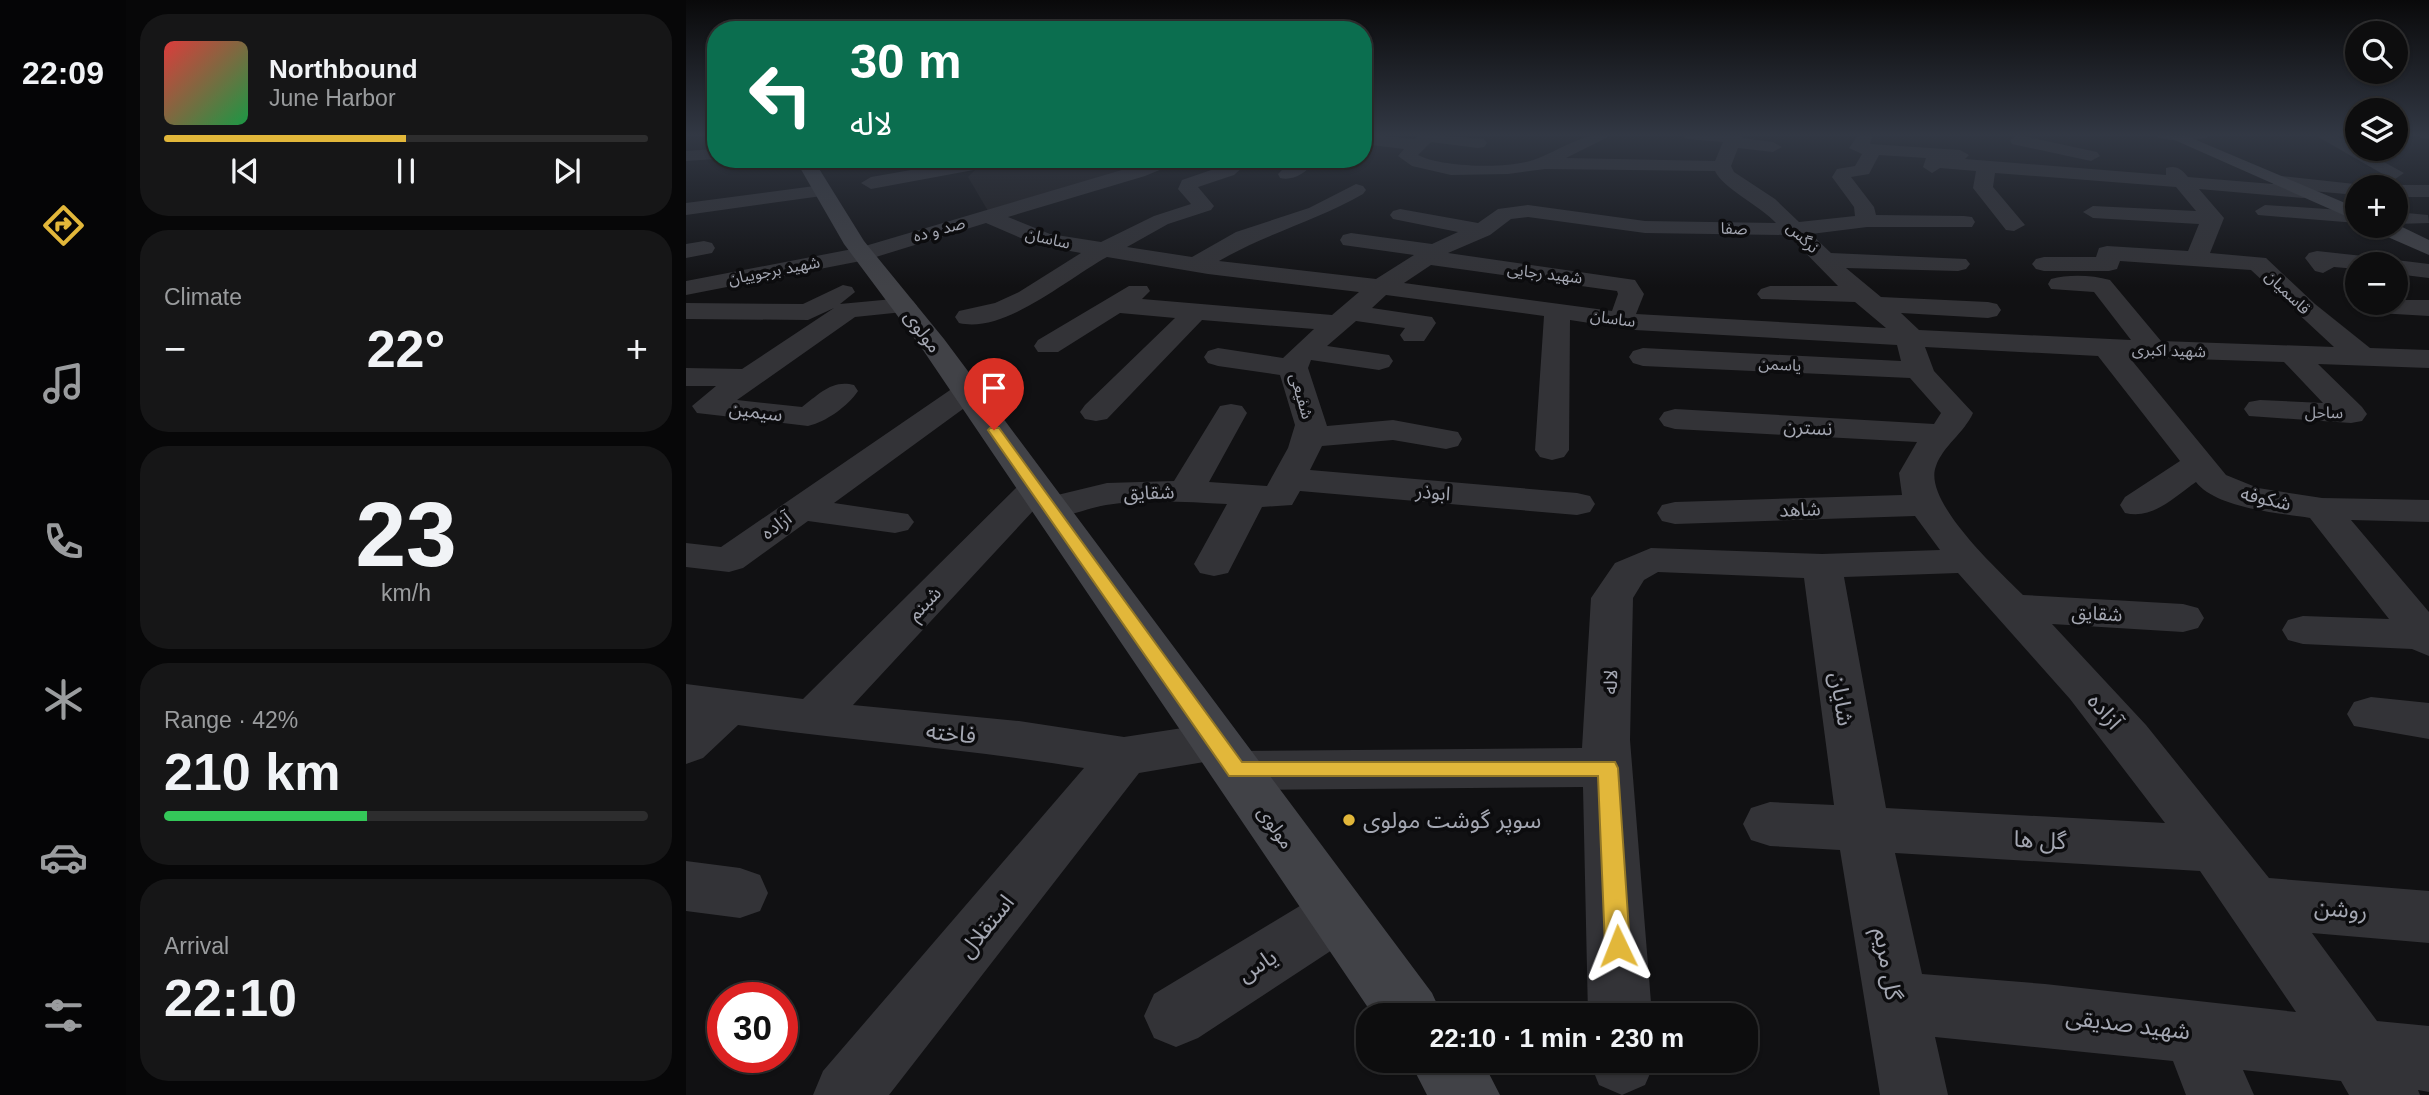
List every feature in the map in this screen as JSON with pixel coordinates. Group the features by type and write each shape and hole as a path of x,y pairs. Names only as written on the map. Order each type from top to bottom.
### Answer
{"main road":[{"name":"مولوی","path":"813,185 967,392 1401,1003"},
{"path":"2288,185 2345,210"},
{"path":"1451,1073 1466,1095"}],"street":[{"path":"686,209 760,201 788,185"},
{"path":"967,185 976,207"},
{"name":"صد و ده","path":"863,254 933,229 976,207 1024,207 1104,185"},
{"path":"968,317 1003,309 1028,298 1079,262 1174,217 1204,206 1188,190 1189,185"},
{"path":"1528,211 1536,185"},
{"name":"نرگس","path":"1726,185 1827,260 1861,292 1913,353"},
{"name":"نرگس","path":"1741,185 1768,203 1792,232"},
{"path":"1848,185 1864,212"},
{"path":"1985,185 1983,188 2014,225"},
{"path":"2184,185 2213,219"},
{"path":"2200,185 2304,192"},
{"path":"2315,185 2345,188"},
{"path":"2408,185 2429,191"},
{"name":"صفا","path":"1505,213 1528,211 1612,223 1792,232 1864,212 1959,205 1983,188"},
{"path":"1048,346 1190,264 1244,237 1336,202 1356,190"},
{"path":"1307,199 1336,202"},
{"path":"742,215 754,214 760,201"},
{"path":"1729,203 1750,203"},
{"path":"2330,203 2345,204"},
{"path":"1024,207 1063,210 1102,205"},
{"name":"ساسان","path":"976,207 1045,240 1190,264 1249,265 1311,286 1381,287 1621,320 1700,318 1763,312 1820,324 1913,353"},
{"path":"1147,209 1174,217"},
{"path":"2282,235 2261,209 2345,215"},
{"path":"2093,212 2213,219"},
{"name":"شفیعی","path":"1273,490 1307,438 1311,425 1298,360 1381,287 1431,254 1482,230 1505,213"},
{"path":"1400,215 1482,230"},
{"path":"2152,349 2101,285 2052,274 2109,264 2106,253 2156,258 2199,246 2213,219"},
{"path":"2408,226 2423,237"},
{"path":"1696,252 1697,228"},
{"path":"1792,232 1941,242"},
{"path":"1352,240 1431,254"},
{"path":"1015,279 1071,244"},
{"name":"شهید برجوییان","path":"688,291 863,254"},
{"name":"شهید رجایی","path":"1431,254 1626,285 1631,294 1621,320"},
{"name":"قاسمیان","path":"2156,258 2258,263 2306,310 2363,357"},
{"path":"2323,266 2317,258 2345,261"},
{"path":"1763,312 1959,275 1827,260"},
{"path":"2408,268 2429,271"},
{"path":"688,291 807,312 844,291"},
{"path":"1861,292 1988,310"},
{"path":"1116,305 1423,323 1414,335"},
{"name":"سیمین","path":"843,391 808,417 709,406 848,310 904,306"},
{"path":"2408,308 2429,308"},
{"path":"1552,450 1557,310"},
{"path":"1096,412 1196,311"},
{"name":"شهید اکبری","path":"1913,353 2106,347 2429,359"},
{"name":"شکوفه","path":"2106,347 2214,482 2250,497 2322,509 2429,511"},
{"name":"یاسمن","path":"1643,357 1913,353"},
{"name":"آزاده","path":"1913,353 1926,382 1948,400 1957,412 1954,423 1940,434 1921,461 1916,482 1925,505 1967,561 2103,707 2216,849 2374,1073"},
{"name":"ساحل","path":"2260,410 2351,414 2293,355"},
{"path":"1219,357 1379,361"},
{"name":"سیمین","path":"686,377 748,378"},
{"name":"آزاده","path":"686,555 729,560 858,466 967,392"},
{"path":"1186,491 1231,413"},
{"path":"1307,438 1399,416 1446,439"},
{"name":"نسترن","path":"1675,419 1940,434"},
{"path":"2138,505 2199,464"},
{"path":"1214,564 1273,490"},
{"name":"شقایق","path":"1042,498 1273,490"},
{"name":"ابوذر","path":"1273,490 1577,504"},
{"name":"شبنم","path":"813,718 1042,498"},
{"name":"شاهد","path":"1675,513 1925,505"},
{"path":"799,509 895,522"},
{"path":"2322,509 2418,619"},
{"name":"لاله","path":"1619,1003 1606,740 1612,598 1629,572 1651,560 1822,566 1967,561"},
{"name":"شایان","path":"1822,566 1864,832"},
{"name":"شقایق","path":"2011,608 2183,618"},
{"path":"2303,630 2418,619"},
{"path":"686,746 706,704"},
{"name":"فاخته","path":"706,704 1019,739 1124,756 1226,756"},
{"path":"2371,714 2429,721"},
{"name":"استقلال","path":"847,1095 1124,756"},
{"path":"1226,756 1608,768"},
{"name":"گل ها","path":"1770,824 1864,832 2216,849"},
{"name":"گل مریم","path":"1864,832 1914,1095"},
{"path":"686,886 740,893"},
{"name":"روشن","path":"2254,902 2429,917"},
{"name":"یاس","path":"1175,1016 1338,914"},
{"name":"شهید صدیقی","path":"1895,1003 2045,1015 2193,1032 2374,1073 2429,1059"},
{"path":"2193,1032 2220,1095"}],"shaded area":[{"path":"973,185 1076,185 988,211"}],"place":[{"name":"سوپر گوشت مولوی","path":"1349,820"}],"route":[{"path":"994,430 1236,770 1608,768 1618,946"}]}
